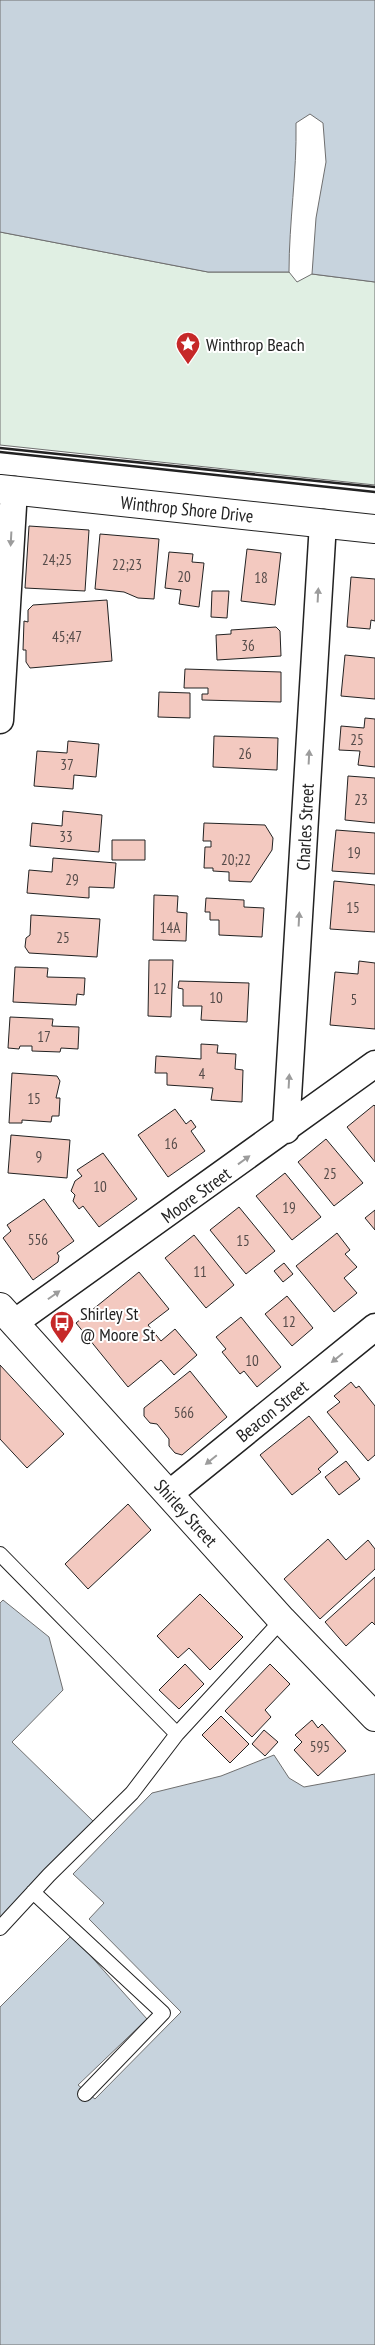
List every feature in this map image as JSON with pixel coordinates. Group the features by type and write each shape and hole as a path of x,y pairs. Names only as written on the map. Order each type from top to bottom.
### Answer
{"main road":[{"name":"Winthrop Shore Drive","path":"7,490 375,529"},
{"name":"Shirley Street","path":"7,1315 282,1620 375,1717"}],"street":[{"path":"0,720 7,490"},
{"name":"Charles Street","path":"286,1130 323,523"},
{"name":"Moore Street","path":"7,1315 286,1130 375,1064"},
{"name":"Beacon Street","path":"169,1494 372,1336"}],"lane":[{"path":"2,1560 177,1734"},
{"path":"0,1928 33,1892 132,1793 177,1734 282,1620"},
{"path":"33,1892 163,2013 85,2094"}],"green space":[{"name":"Winthrop Beach","path":"0,232 208,272 289,272 297,282 312,274 375,282 375,485 0,445"}],"shaded area":[{"path":"0,0 375,0 375,282 312,274 316,218 326,162 323,123 310,114 296,123 289,272 208,272 0,232"},
{"path":"3,1600 49,1637 63,1690 12,1742 94,1822 0,1917 0,1603"},
{"path":"274,1755 289,1778 304,1787 375,1774 375,2345 0,2345 0,2007 72,1935 147,2019 78,2085 95,2099 181,2012 89,1919 104,1903 73,1874 152,1793 221,1776"}],"building":[{"path":"29,526 89,530 85,591 25,588"},
{"path":"100,534 159,539 154,599 138,598 124,592 95,589"},
{"path":"247,549 281,553 275,605 241,601"},
{"path":"169,552 193,554 192,562 204,563 199,607 179,604 181,590 165,588"},
{"path":"351,577 375,579 375,621 371,620 370,629 347,627"},
{"path":"212,591 229,591 227,618 211,617"},
{"path":"107,600 112,661 30,668 26,662 26,650 23,650 24,621 28,622 28,610 33,605"},
{"path":"276,627 280,631 281,656 217,660 216,635 231,634 231,630"},
{"path":"345,655 375,658 375,699 341,696"},
{"path":"185,669 281,672 281,702 202,700 202,694 208,694 208,688 184,688"},
{"path":"159,692 190,693 190,718 158,717"},
{"path":"365,718 375,719 375,767 358,765 360,751 339,750 341,726 364,728"},
{"path":"214,736 278,738 277,770 213,767"},
{"path":"68,741 99,744 96,777 74,775 73,789 34,786 37,751 67,753"},
{"path":"348,776 375,778 375,823 345,820"},
{"path":"63,811 102,815 99,852 30,846 32,823 62,826"},
{"path":"204,823 265,825 273,838 272,850 251,882 229,881 229,872 213,871 213,868 204,868 205,847 211,847 211,841 203,841"},
{"path":"336,830 375,833 375,874 332,871"},
{"path":"112,840 145,840 145,860 112,860"},
{"path":"53,858 116,863 114,888 89,887 89,898 27,893 29,870 52,872"},
{"path":"334,881 375,885 375,932 330,929"},
{"path":"154,895 178,896 177,912 187,913 186,941 153,940"},
{"path":"206,898 244,900 244,907 264,908 262,937 219,935 219,920 210,920 210,912 205,912"},
{"path":"31,915 100,919 97,957 29,953 25,947 26,938 30,935"},
{"path":"149,960 173,960 171,1017 148,1016"},
{"path":"359,961 375,963 375,1029 330,1025 335,972 358,974"},
{"path":"15,967 48,968 47,977 85,978 84,995 77,994 76,1005 13,1002"},
{"path":"179,981 249,983 247,1022 201,1020 202,1006 183,1006 183,989 178,988"},
{"path":"10,1017 53,1019 52,1026 79,1027 78,1049 61,1048 60,1052 32,1051 32,1046 20,1046 19,1049 8,1048"},
{"path":"201,1044 218,1045 217,1053 236,1054 235,1069 243,1070 242,1102 211,1100 213,1088 167,1085 167,1073 155,1073 156,1056 201,1059"},
{"path":"12,1073 57,1076 60,1081 56,1098 60,1098 59,1116 52,1116 51,1122 22,1120 22,1123 9,1123"},
{"path":"375,1106 375,1162 347,1127"},
{"path":"175,1109 186,1124 191,1120 196,1127 191,1131 205,1151 168,1177 138,1135"},
{"path":"11,1135 70,1140 67,1178 8,1173"},
{"path":"326,1139 363,1183 334,1206 298,1162"},
{"path":"103,1153 137,1199 99,1227 83,1206 79,1209 73,1201 75,1195 71,1191 75,1181 82,1176 77,1170"},
{"path":"285,1173 321,1217 292,1240 256,1196"},
{"path":"44,1199 74,1241 57,1253 59,1256 58,1262 33,1280 3,1238 11,1231 7,1225"},
{"path":"239,1207 275,1251 246,1274 210,1230"},
{"path":"375,1210 375,1230 365,1218"},
{"path":"337,1233 350,1250 345,1254 357,1267 344,1278 357,1293 334,1312 296,1266"},
{"path":"194,1235 234,1285 206,1308 165,1258"},
{"path":"284,1263 293,1274 283,1282 274,1271"},
{"path":"139,1272 169,1309 148,1325 161,1341 175,1329 197,1355 174,1375 161,1360 128,1387 76,1323"},
{"path":"287,1296 313,1328 292,1346 265,1314"},
{"path":"241,1317 281,1367 257,1387 244,1371 240,1374 222,1352 226,1349 216,1337"},
{"path":"0,1365 64,1434 27,1468 0,1439"},
{"path":"190,1371 227,1417 182,1455 175,1453 169,1446 169,1439 157,1424 150,1423 144,1416 144,1408"},
{"path":"351,1382 356,1388 359,1386 375,1406 375,1455 368,1461 327,1412 340,1402 334,1396"},
{"path":"309,1416 338,1452 318,1469 321,1472 292,1495 260,1455"},
{"path":"346,1461 360,1479 339,1495 325,1477"},
{"path":"128,1504 151,1530 88,1589 65,1564"},
{"path":"328,1539 346,1560 368,1540 375,1549 375,1569 320,1619 284,1579"},
{"path":"375,1577 375,1625 372,1622 346,1646 325,1622"},
{"path":"200,1594 243,1637 210,1670 189,1648 178,1658 157,1636"},
{"path":"185,1664 204,1684 179,1709 159,1690"},
{"path":"270,1664 290,1684 265,1710 271,1717 252,1737 225,1711"},
{"path":"221,1716 249,1744 230,1763 202,1735"},
{"path":"312,1720 318,1728 322,1724 346,1751 318,1776 294,1750 302,1742 295,1735"},
{"path":"264,1730 278,1742 265,1756 252,1744"}],"wall":[{"path":"0,448 375,487"},
{"path":"0,452 375,492"}],"place":[{"name":"Winthrop Beach","path":"188,365"},
{"name":"Shirley St @ Moore St","path":"62,1344"}]}
